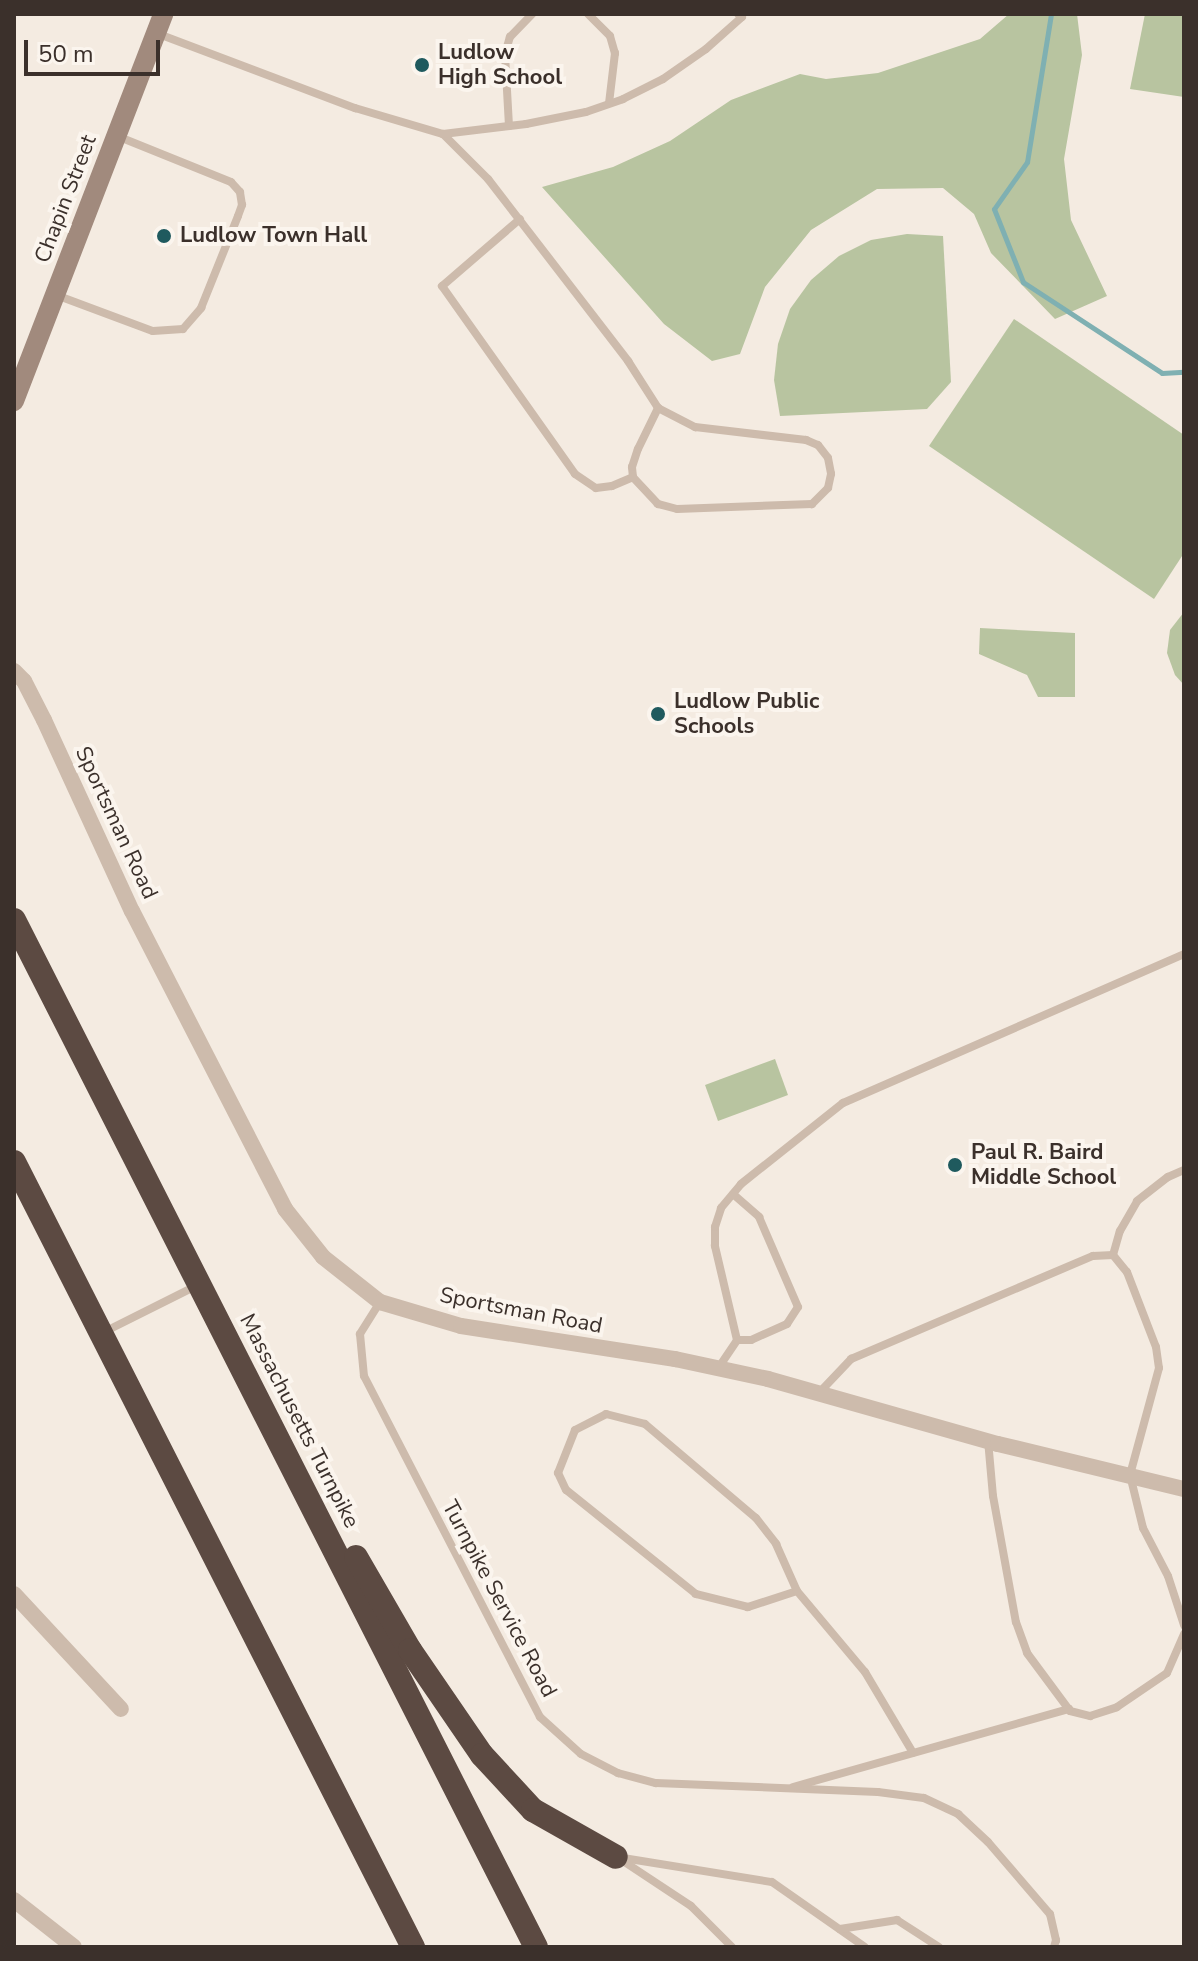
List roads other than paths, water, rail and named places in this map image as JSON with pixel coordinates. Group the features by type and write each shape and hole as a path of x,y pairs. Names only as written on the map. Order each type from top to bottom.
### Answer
{"highway":[{"name":"Massachusetts Turnpike","path":"14,920 536,1947"},
{"path":"14,1162 413,1947"},
{"path":"250,1380 410,1650 460,1726 533,1810 616,1857"},
{"path":"310,1747 394,1947"}],"main road":[{"name":"Chapin Street","path":"14,401 159,24"}],"street":[{"name":"Sportsman Road","path":"14,671 24,681 44,720 132,911 285,1209 323,1257 380,1302 461,1326 719,1368 1184,1489"},
{"path":"14,1594 121,1709"},
{"path":"14,1900 74,1947"}],"lane":[{"path":"509,126 505,54 510,37 532,14"},
{"path":"588,14 610,36 615,53 609,103"},
{"path":"159,24 355,108 443,134 586,112 609,103 663,79 706,49 742,15"},
{"path":"443,134 488,179 520,219 628,361 658,408 695,427 806,440 818,445 828,458 831,474 828,488 812,504 677,509 658,504 633,477 632,467 658,408"},
{"path":"55,295 153,331 183,329 201,308 238,216 242,205 240,192 231,182 116,136"},
{"path":"520,219 442,286 575,474 596,488 612,486 633,477"},
{"path":"719,1368 737,1340 715,1246 715,1227 721,1208 798,1136 843,1103 1184,954"},
{"path":"1113,1255 1137,1201 1168,1177 1184,1170"},
{"path":"733,1194 759,1217 798,1307 787,1324 751,1340 737,1340"},
{"path":"817,1395 851,1359 1093,1256 1113,1255"},
{"path":"1113,1255 1127,1272 1156,1347 1159,1368 1130,1475 1143,1528 1168,1576 1184,1625"},
{"path":"102,1333 200,1284"},
{"name":"Turnpike Service Road","path":"380,1302 360,1334 364,1376 540,1717 581,1754 618,1773 656,1783 924,1798 958,1814 988,1842 1050,1914 1056,1940 1054,1947"},
{"path":"797,1591 748,1607 696,1594 566,1490 558,1473 575,1430 606,1414 645,1424 756,1518 776,1544 797,1591 865,1672 913,1753"},
{"path":"988,1440 993,1496 1016,1622 1027,1653 1069,1709"},
{"path":"785,1789 1069,1709 1090,1716 1117,1707 1167,1673 1184,1634"},
{"path":"616,1857 772,1882 865,1947"},
{"path":"616,1857 691,1906 732,1947"},
{"path":"840,1929 897,1920 939,1947"}],"waterway":[{"path":"1051,14 1027,162 994,209 1023,282 1162,373 1184,372"}],"place":[{"name":"Ludlow High School","path":"422,65"},
{"name":"Ludlow Town Hall","path":"164,236"},
{"name":"Ludlow Public Schools","path":"658,714"},
{"name":"Paul R. Baird Middle School","path":"955,1165"}]}
